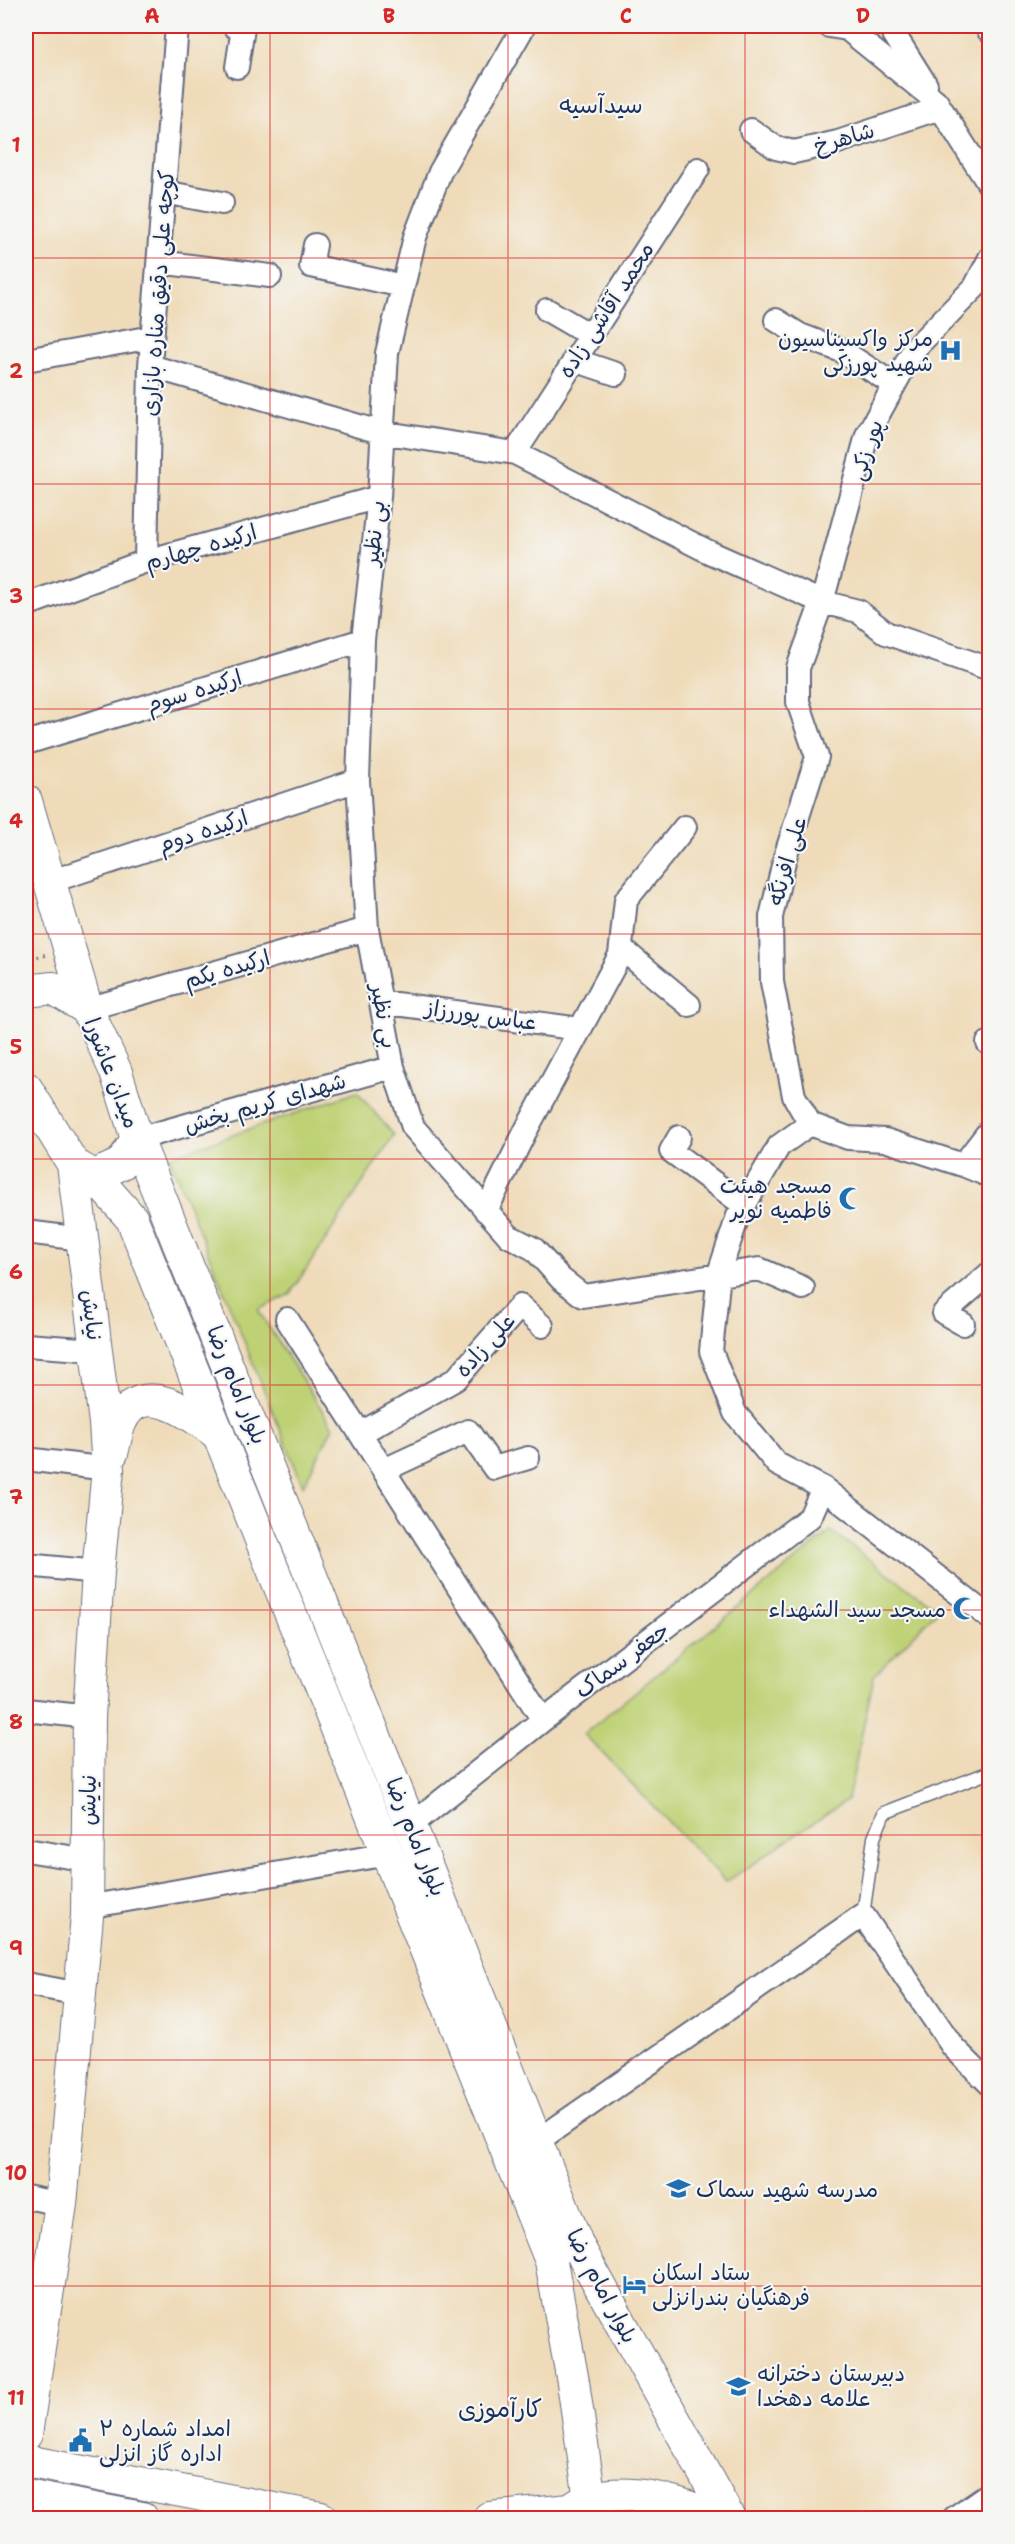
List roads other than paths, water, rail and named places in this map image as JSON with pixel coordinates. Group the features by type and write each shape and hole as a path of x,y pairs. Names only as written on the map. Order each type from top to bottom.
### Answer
{"main road":[{"path":"26,801 87,1009"},
{"name":"میدان عاشورا","path":"26,992 53,988 87,1009 116,1072 137,1140 121,1164 83,1170"},
{"path":"27,1091 83,1170"},
{"name":"بلوار امام رضا","path":"137,1140 578,2247 729,2518"},
{"name":"بلوار امام رضا","path":"83,1170 132,1219 551,2261 574,2510"},
{"name":"نیایش","path":"26,2434 61,2204 80,1994 87,1906 89,1717 98,1572 108,1469 82,1239 83,1170"},
{"path":"108,1469 121,1421 135,1404 157,1398 193,1415 219,1435"},
{"path":"26,2461 321,2518"},
{"path":"489,2518 574,2510 644,2495 693,2507 713,2518"},
{"path":"34,2504 142,2518"}],"street":[{"name":"کوچه علی دقیق مناره بازاری","path":"146,561 150,366 177,26"},
{"path":"234,26 243,28 237,67"},
{"name":"بی نظیر","path":"524,26 440,172 415,237 387,353 380,432 379,496 363,639 357,780 367,929 393,1067 413,1126 447,1162 509,1236 534,1249 561,1279 583,1296 719,1273"},
{"path":"840,27 864,35 883,26"},
{"path":"889,26 990,186"},
{"path":"840,27 938,104"},
{"name":"شاهرخ","path":"751,130 776,148 794,153 838,142 938,104"},
{"name":"محمد آقاشی زاده","path":"515,453 698,169"},
{"path":"164,192 222,203"},
{"path":"315,245 311,266 403,286"},
{"name":"پور زکی","path":"822,602 867,435 914,349 975,287 990,258"},
{"path":"159,262 270,276"},
{"path":"547,310 590,335"},
{"path":"776,320 800,335 842,351 893,384"},
{"path":"26,360 152,337"},
{"path":"574,360 616,374"},
{"path":"150,366 380,432 515,453 709,552 822,602 858,611 886,633 990,669"},
{"name":"ارکیده چهارم","path":"26,605 146,561 379,496"},
{"name":"علی افرنگه","path":"810,1124 794,1096 772,982 771,917 785,857 817,757 798,702 798,668 822,602"},
{"name":"ارکیده سوم","path":"26,743 363,639"},
{"name":"ارکیده دوم","path":"50,882 357,780"},
{"path":"486,1211 525,1132 620,954 626,900 685,827"},
{"name":"ارکیده یکم","path":"87,1009 367,929"},
{"path":"621,948 689,1005"},
{"name":"عباس پوررزاز","path":"381,1002 580,1029"},
{"name":"شهدای کریم بخش","path":"137,1140 393,1067"},
{"path":"990,1176 885,1140 848,1138 810,1124 779,1146 738,1216 719,1273 711,1351 735,1413 777,1464 823,1488 990,1618"},
{"path":"963,1165 990,1130"},
{"path":"680,1137 671,1151 744,1206"},
{"path":"26,1232 82,1239"},
{"path":"719,1273 759,1269 803,1288"},
{"path":"963,1324 944,1313 990,1273"},
{"name":"علی زاده","path":"361,1433 456,1380 520,1306 542,1326"},
{"path":"287,1319 543,1720"},
{"path":"26,1345 96,1350"},
{"path":"384,1470 468,1431 494,1468 528,1458"},
{"path":"26,1459 108,1469"},
{"name":"جعفر سماک","path":"411,1825 543,1720 810,1517 823,1488"},
{"path":"26,1565 98,1572"},
{"path":"26,1710 89,1717"},
{"path":"26,1850 88,1860"},
{"path":"87,1906 388,1854"},
{"path":"536,2142 863,1915 952,2047 990,2084"},
{"path":"26,1984 80,1994"},
{"path":"26,2197 61,2204"},
{"path":"954,2518 985,2505"}],"lane":[{"path":"863,1915 874,1838 884,1813 990,1772"}],"place":[{"name":"مرکز واکسیناسیون شهید پورزکی","path":"951,351"},
{"name":"مسجد هیئت فاطمیه نویر","path":"850,1198"},
{"name":"مسجد سید الشهداء","path":"964,1609"},
{"name":"مدرسه شهید سماک","path":"678,2189"},
{"name":"ستاد اسکان فرهنگیان بندرانزلی","path":"634,2285"},
{"name":"دبیرستان دخترانه علامه دهخدا","path":"739,2386"},
{"name":"امداد شماره ۲ اداره گاز انزلی","path":"81,2441"}],"district":[{"name":"سیدآسیه","path":"601,105"},
{"name":"کارآموزی","path":"500,2409"}]}
